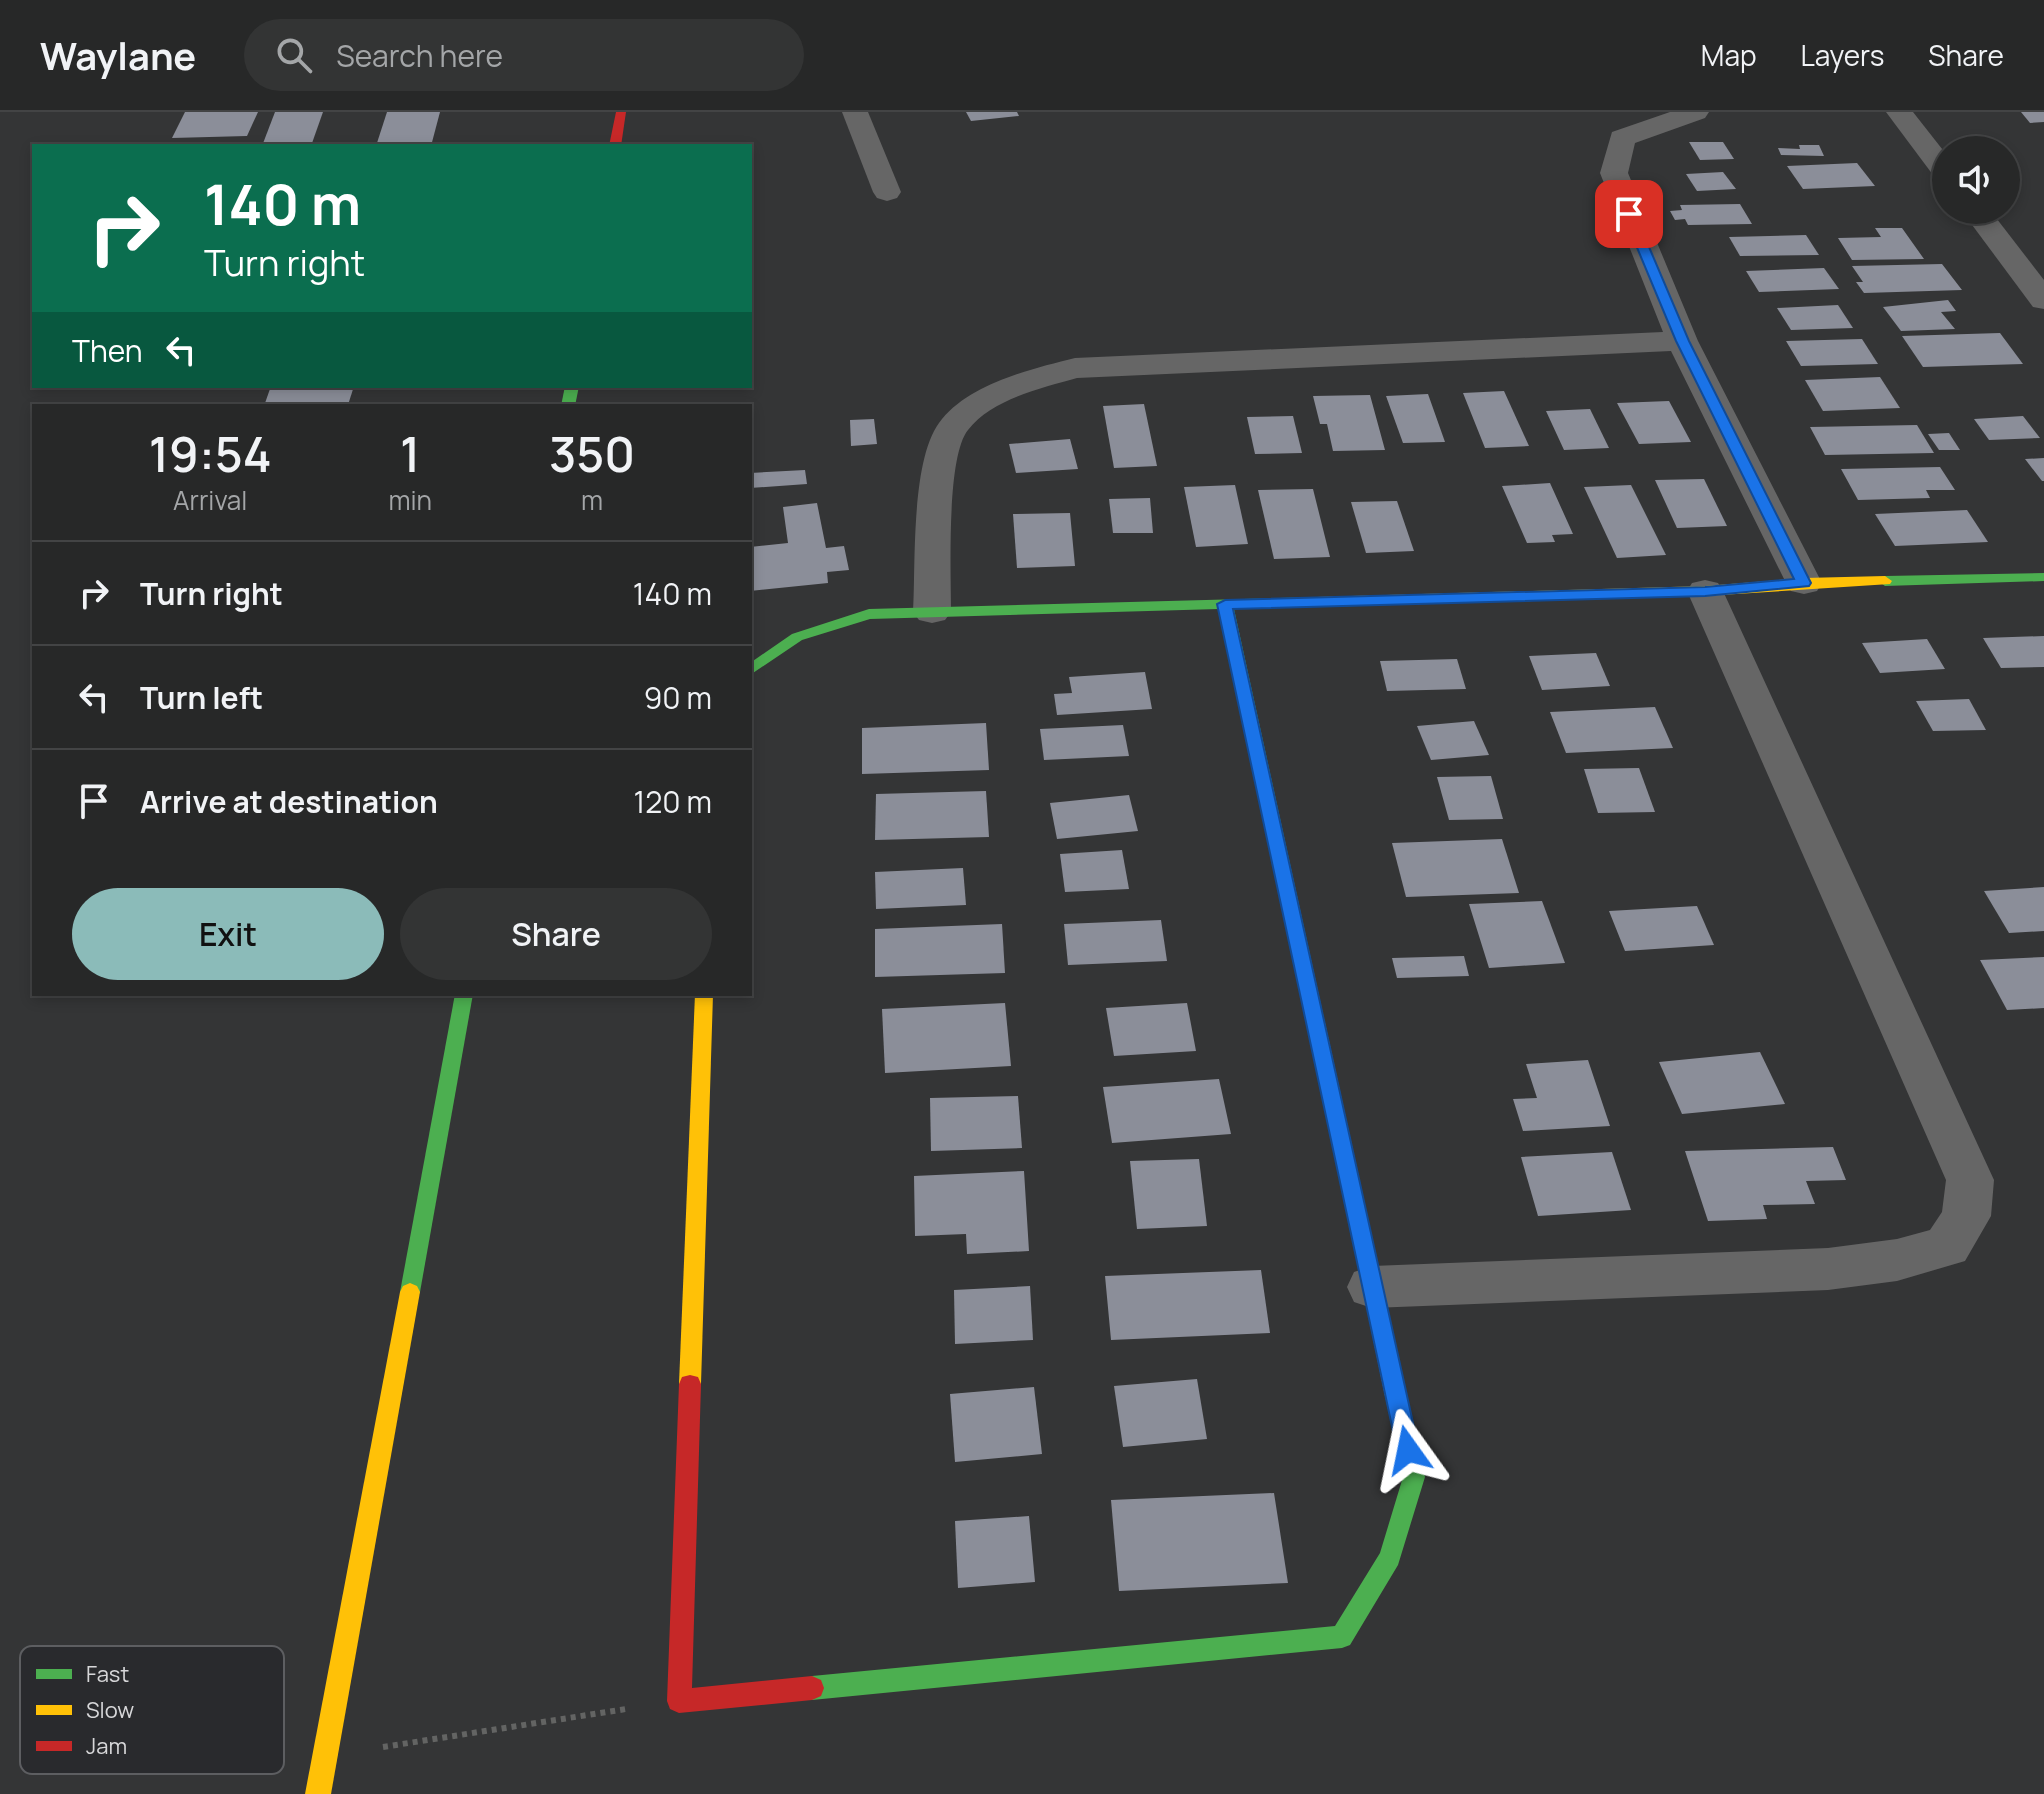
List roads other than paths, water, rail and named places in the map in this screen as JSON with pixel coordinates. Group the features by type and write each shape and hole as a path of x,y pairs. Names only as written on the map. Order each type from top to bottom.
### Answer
{"street":[{"path":"615,144 621,112"},
{"path":"855,112 887,192"},
{"path":"1696,112 1622,138 1614,173 1682,341 1804,583"},
{"path":"1899,112 1932,155"},
{"path":"1986,224 2044,300"},
{"path":"932,612 937,474 952,426 1004,390 1075,368 1682,341"},
{"path":"752,669 797,637 869,614 1705,591 1804,583 2044,577"},
{"path":"1372,1287 1828,1269 1897,1260 1947,1246 1966,1216 1970,1180 1705,591"},
{"path":"704,996 679,1701 1342,1637 1390,1557 1414,1477 1225,604"},
{"path":"318,1794 464,996"}]}
